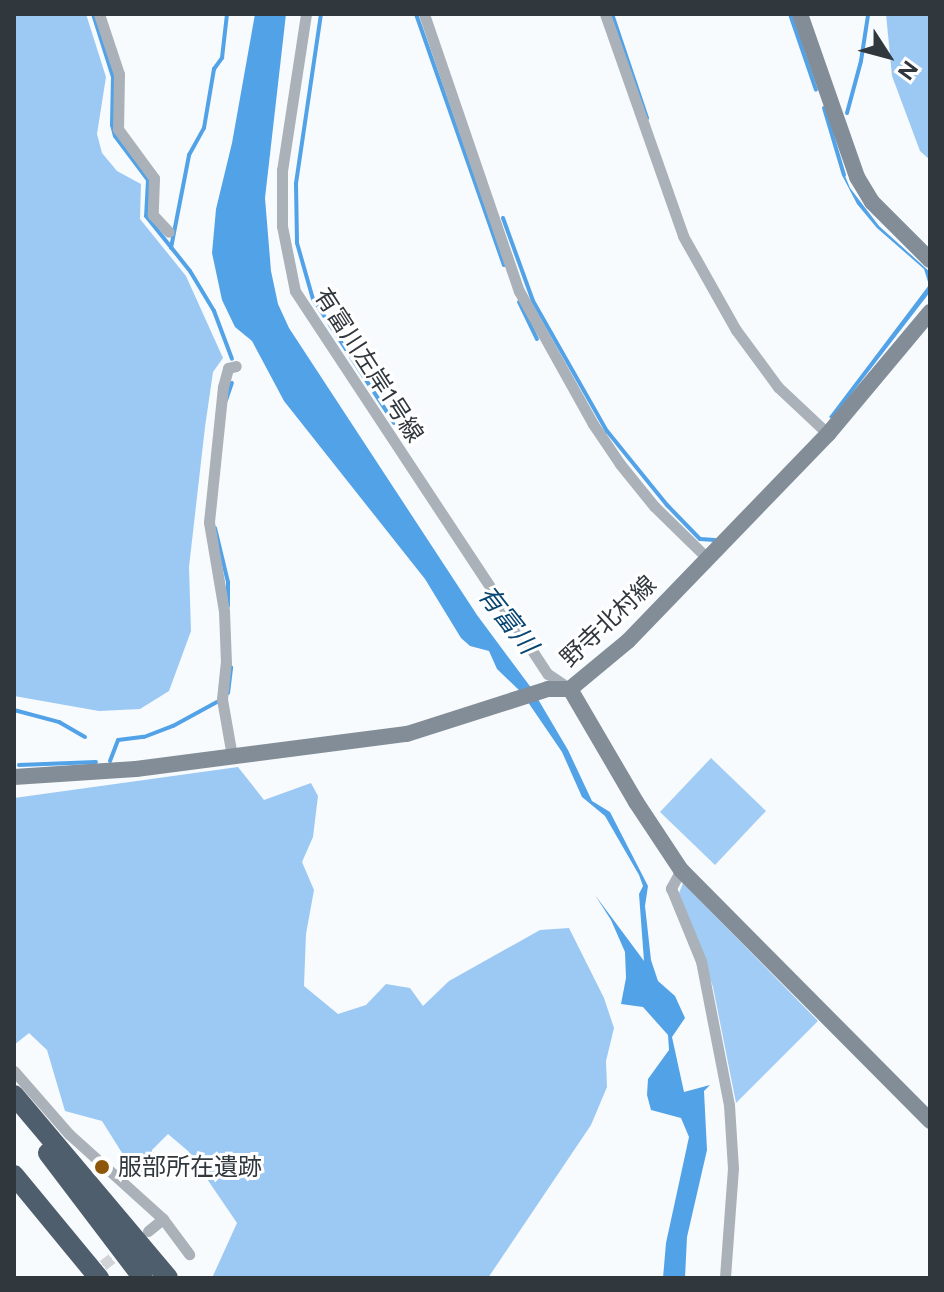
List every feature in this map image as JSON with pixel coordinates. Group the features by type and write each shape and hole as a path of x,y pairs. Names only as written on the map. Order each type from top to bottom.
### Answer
{"highway":[{"path":"14,1095 168,1278"},
{"path":"14,1108 143,1278"},
{"path":"14,1175 99,1278"},
{"path":"51,1219 72,1265 82,1278"}],"street":[{"path":"99,14 119,74 118,129 154,178 153,215 169,232"},
{"name":"有富川左岸1号線","path":"306,14 282,170 282,226 295,291 548,674 570,689"},
{"path":"424,14 519,291 587,413 620,464 654,506 706,557"},
{"path":"605,14 683,236 744,341 778,387 828,434"},
{"path":"800,14 857,177 872,202 930,260"},
{"name":"野寺北村線","path":"14,777 136,769 407,734 548,689 570,689 628,641 828,434 930,312"},
{"path":"232,756 222,699 226,663 224,611 209,522 214,445 223,387 228,368 236,366"},
{"path":"570,689 636,802 681,870 930,1121"},
{"path":"681,870 671,888 701,961 729,1105 733,1168 725,1278"},
{"path":"14,1071 69,1134 163,1219 189,1254"},
{"path":"148,1231 163,1219"}],"shaded area":[{"path":"14,14 86,14 106,77 97,134 102,153 117,171 141,184 140,219 186,276 223,358 213,372 205,427 189,567 191,631 169,691 140,709 99,711 14,696"},
{"path":"255,14 286,14 265,198 271,271 278,304 289,328 477,615 532,689 568,750 592,801 610,812 648,886 645,906 651,960 658,981 675,996 685,1018 672,1037 684,1092 710,1085 704,1091 707,1150 687,1237 685,1278 663,1278 666,1243 689,1137 681,1118 651,1110 647,1095 648,1079 669,1050 668,1035 643,1007 621,1004 626,978 625,952 611,920 595,895 644,961 639,894 643,886 639,875 605,816 582,797 562,752 521,692 497,669 489,651 470,646 461,638 425,579 284,401 252,341 235,327 222,300 212,253 216,209 232,143"},
{"path":"886,14 930,14 930,160 920,151 892,76"},
{"path":"843,171 850,188 879,226 930,272 930,292 832,419 829,417 929,285 924,269 877,228 857,204 843,177"},
{"path":"711,758 766,811 715,865 660,812"},
{"path":"238,767 264,800 311,783 318,796 313,837 302,862 314,890 306,934 304,986 338,1014 366,1005 386,984 410,988 423,1006 449,981 540,930 569,928 604,998 614,1028 606,1061 607,1087 591,1125 488,1278 212,1278 237,1223 188,1151 168,1134 152,1150 152,1174 134,1172 102,1121 65,1111 47,1050 29,1033 14,1045 14,798"},
{"path":"683,883 818,1021 736,1103 713,987 679,893"}],"waterway":[{"path":"93,14 113,77 112,125 115,136 148,180 146,216 190,271 214,311 232,359"},
{"path":"171,248 189,155 204,128 214,69 222,58 227,14"},
{"path":"321,14 296,184 297,243 313,299 394,423"},
{"path":"416,14 504,265"},
{"path":"612,14 647,118"},
{"path":"790,14 816,90"},
{"path":"847,113 861,61 868,15"},
{"path":"824,108 844,175"},
{"path":"503,218 533,301 607,431 667,505 700,539 715,540"},
{"path":"519,302 537,339"},
{"path":"226,400 232,383"},
{"path":"215,528 228,582 228,606"},
{"path":"228,693 231,667"},
{"path":"110,761 118,740 144,737 173,726 217,702"},
{"path":"14,710 59,722 85,737"},
{"path":"19,765 96,762"}],"tunnel":[{"path":"90,1275 124,1249"}],"place":[{"name":"服部所在遺跡","path":"102,1167"}],"water label":[{"name":"有富川","path":"507,620"}]}
